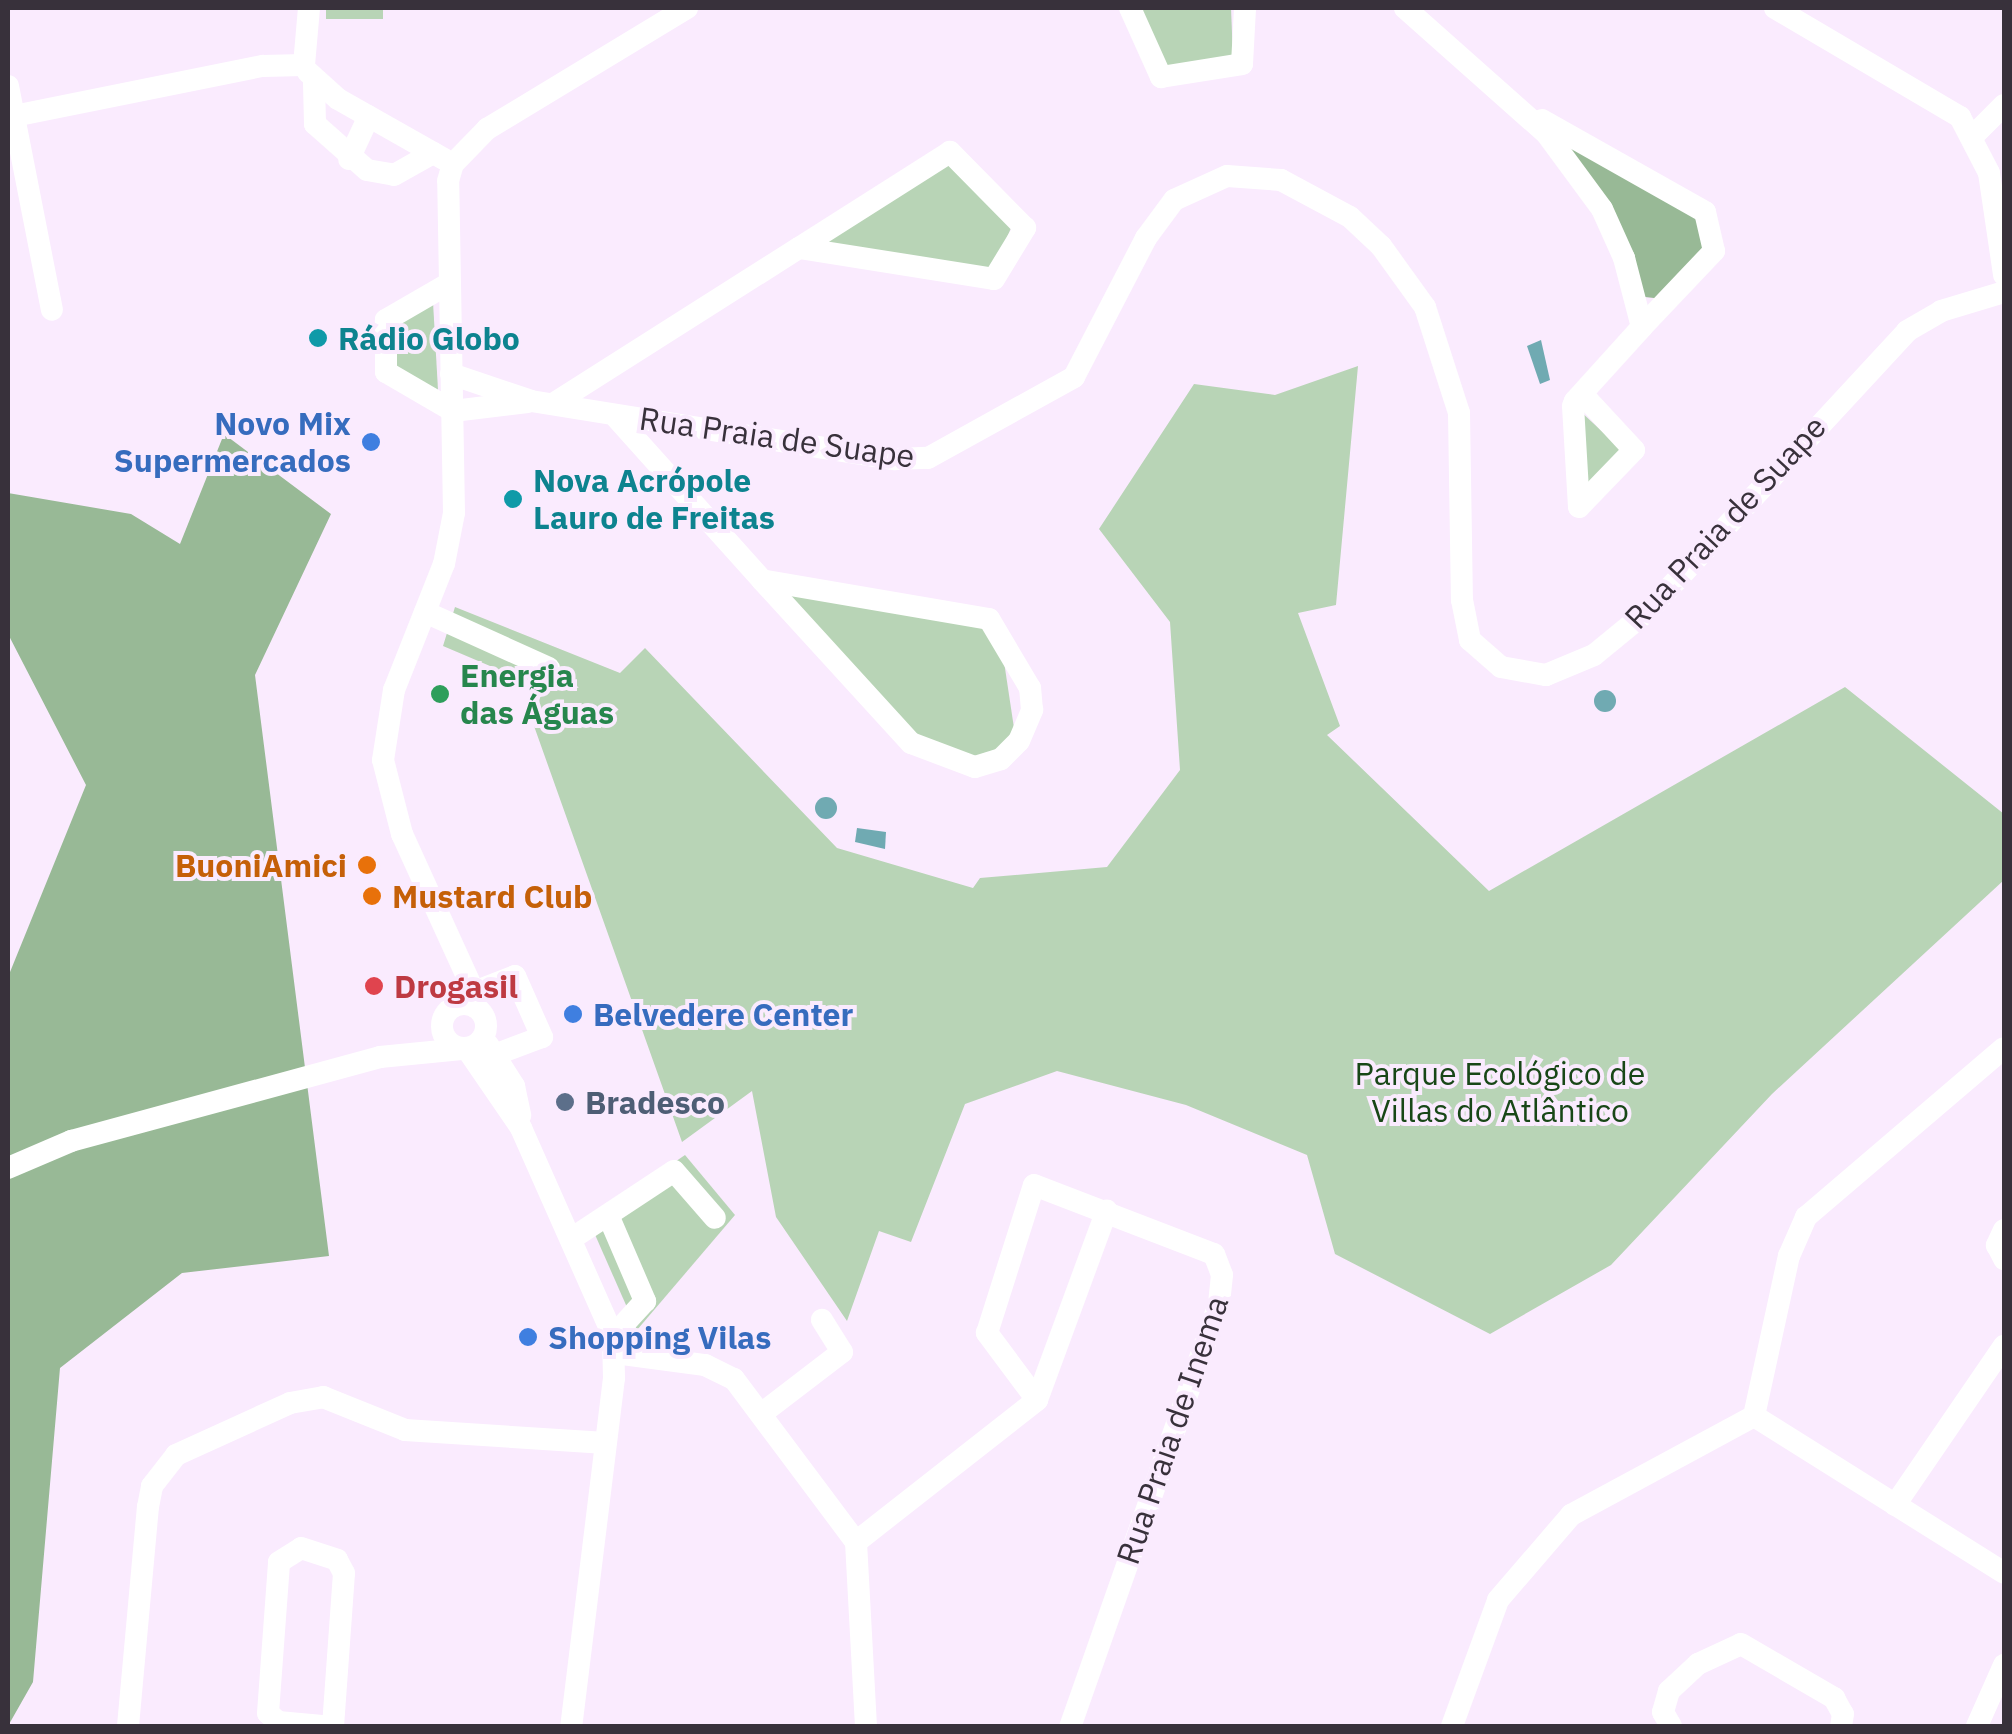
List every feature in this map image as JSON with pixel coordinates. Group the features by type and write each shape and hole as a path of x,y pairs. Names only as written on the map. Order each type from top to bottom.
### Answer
{"street":[{"path":"309,8 314,124 350,159 394,175 443,158 687,8"},
{"path":"1130,8 1161,77 1242,64 1245,8"},
{"path":"1405,8 1516,104 1602,209 1624,258 1642,326"},
{"path":"1775,8 1933,97 1974,136 1989,173 2004,275"},
{"path":"14,116 262,66 309,74 369,116 443,158"},
{"path":"8,86 52,310"},
{"path":"1516,104 1705,212 1714,251 1582,394"},
{"path":"1974,136 2004,105"},
{"path":"350,159 369,116"},
{"path":"542,403 800,248 950,152 1025,228 994,279 800,248"},
{"path":"443,158 452,374 452,536 394,690 382,760 402,834 473,999 476,1048"},
{"name":"Rua Praia de Suape","path":"452,374 542,403 614,415 895,459 944,453 1074,377 1152,228 1174,200 1226,176 1281,180 1350,217 1381,246 1425,306 1459,413 1467,630 1483,655 1501,666 1546,675 1594,654 1648,610 1907,331 1941,311 2004,292"},
{"path":"448,284 386,320 385,366 392,377 452,410"},
{"name":"Rua Praia de Suape","path":"452,410 542,403"},
{"path":"614,415 762,580 921,750 975,767 1001,759 1019,741 1032,710 1030,688 988,619 762,580"},
{"path":"425,612 549,668"},
{"path":"438,916 450,982 444,1014 448,1036 476,1048 514,1086 521,1128 614,1345 606,1444 571,1726"},
{"path":"8,1147 70,1140 380,1056 420,1038 456,1003 473,999 515,976 542,1037 476,1048 380,1056"},
{"path":"1452,1726 1498,1600 1571,1515 1754,1416 1789,1256 1806,1217 2004,1048"},
{"path":"8,1168 70,1140"},
{"path":"570,1239 674,1171 716,1218"},
{"name":"Rua Praia de Inema","path":"1037,1400 988,1333 1034,1185 1204,1246 1220,1264 1222,1290 1070,1726"},
{"path":"856,1542 1037,1400 1106,1210"},
{"path":"608,1215 646,1301 614,1345"},
{"path":"2004,1230 1997,1246 2004,1259"},
{"path":"760,1414 842,1352 822,1320"},
{"path":"614,1345 721,1370 760,1414 856,1542 866,1726"},
{"path":"1895,1505 2004,1346"},
{"path":"128,1726 148,1507 152,1486 176,1455 290,1403 323,1397 406,1430 606,1444"},
{"path":"1754,1416 2004,1572"},
{"path":"322,1726 278,1722 268,1713 279,1562 301,1548 338,1560 344,1573 333,1726"},
{"path":"1672,1726 1663,1712 1669,1691 1698,1664 1742,1644 1834,1698 1844,1714 1840,1726"},
{"path":"1977,1726 2004,1665"}],"green space":[{"path":"326,8 383,8 383,19 326,19"},
{"path":"1231,8 1233,58 1162,68 1138,11"},
{"path":"1554,136 1698,212 1709,249 1663,299 1645,297"},
{"path":"949,163 1011,228 993,270 820,243"},
{"path":"433,302 438,390 393,366 392,327"},
{"name":"Parque Ecológico de Villas do Atlântico","path":"1358,366 1336,605 1298,613 1340,726 1327,735 1489,891 1845,687 2004,814 2004,880 1772,1094 1611,1265 1490,1334 1335,1254 1307,1155 1186,1105 1057,1071 965,1104 911,1242 879,1231 847,1321 776,1217 752,1091 682,1142 534,726 542,688 443,646 455,607 620,673 645,648 837,848 973,888 980,878 1107,867 1180,770 1170,622 1099,529 1194,384 1275,395"},
{"path":"1578,409 1624,452 1579,499"},
{"path":"224,434 331,514 255,675 329,1256 182,1273 60,1368 33,1682 8,1726 8,977 86,785 8,634 8,493 131,514 180,544"},
{"path":"777,590 979,623 1003,655 1014,728 1002,751 979,761 913,737"},
{"path":"685,1155 735,1215 637,1330 589,1221"}],"water":[{"path":"1541,340 1550,380 1540,384 1527,346"},
{"path":"1605,690 1613,693 1613,709 1605,712 1597,709 1594,701 1597,693"},
{"path":"826,797 834,800 834,816 826,819 818,816 815,808 818,800"},
{"path":"857,828 886,832 885,849 855,842"}],"place":[{"name":"Rádio Globo","path":"318,338"},
{"name":"Novo Mix Supermercados","path":"371,442"},
{"name":"Nova Acrópole Lauro de Freitas","path":"513,499"},
{"name":"Energia das Águas","path":"440,694"},
{"name":"BuoniAmici","path":"367,865"},
{"name":"Mustard Club","path":"372,896"},
{"name":"Drogasil","path":"374,986"},
{"name":"Belvedere Center","path":"573,1014"},
{"name":"Bradesco","path":"565,1102"},
{"name":"Shopping Vilas","path":"528,1337"}]}
